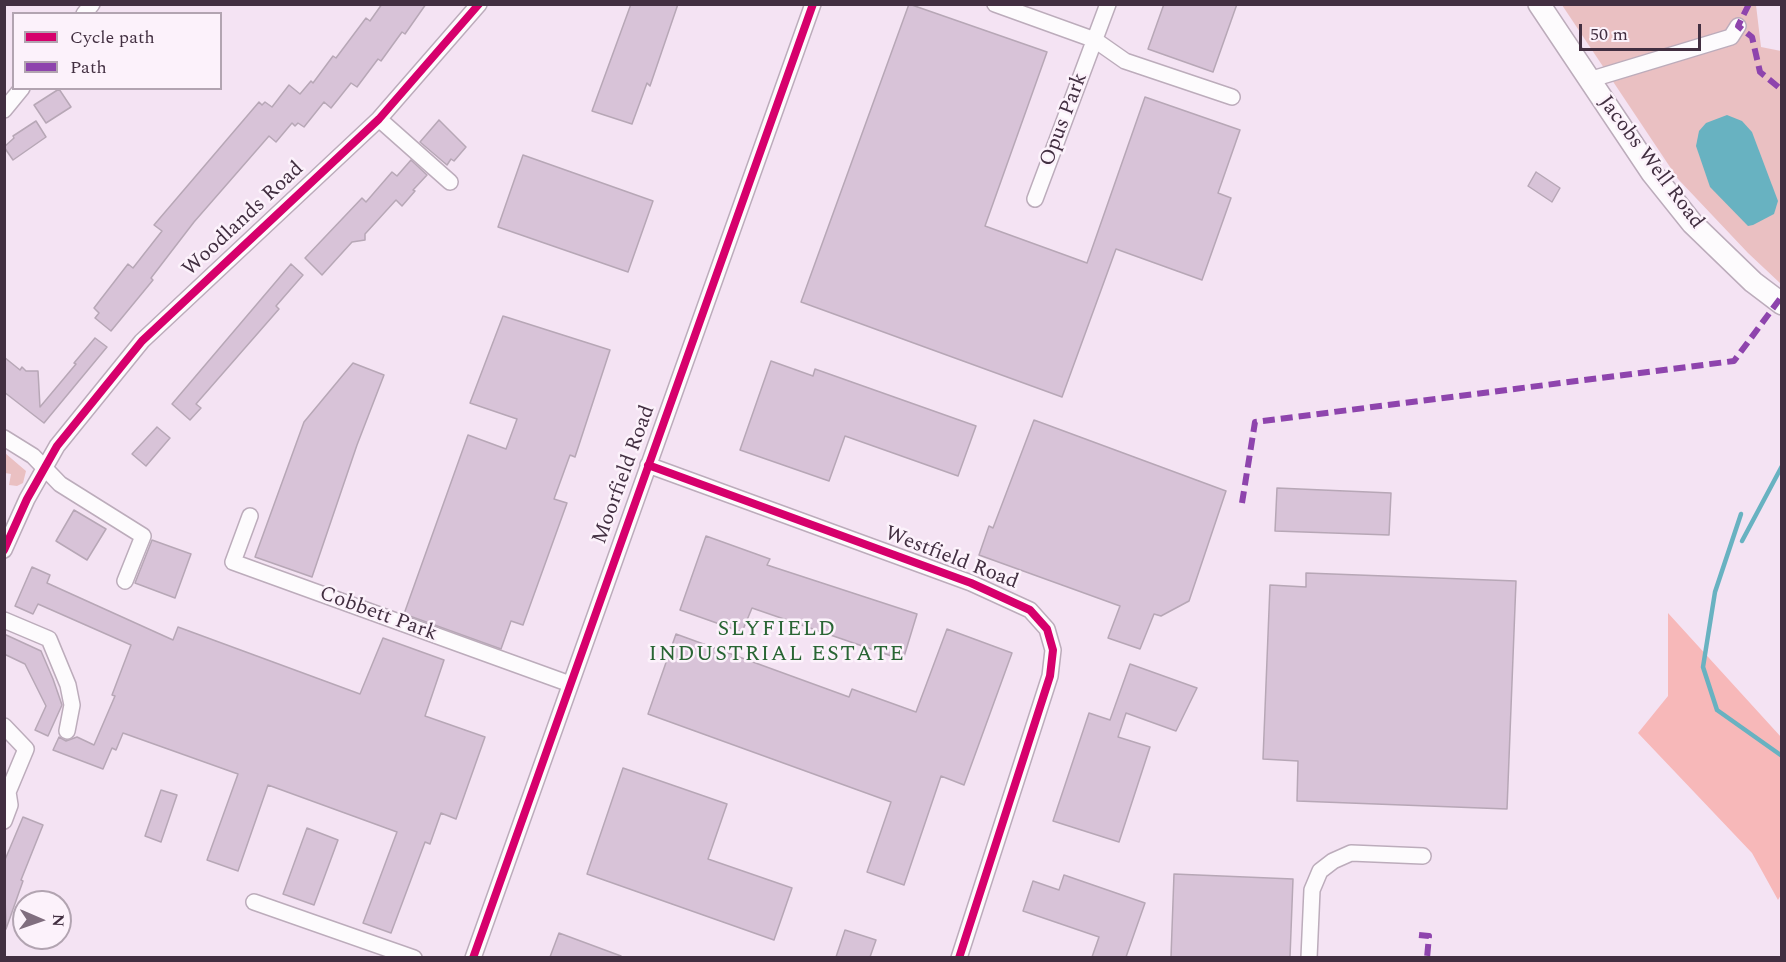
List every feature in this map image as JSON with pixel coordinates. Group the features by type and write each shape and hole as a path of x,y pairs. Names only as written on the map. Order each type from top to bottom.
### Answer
{"street":[{"name":"Woodlands Road","path":"4,550 27,499 57,446 142,341 379,119 480,4"},
{"name":"Moorfield Road","path":"472,957 813,4"},
{"path":"995,4 1095,40 1125,61 1232,97"},
{"name":"Opus Park","path":"1035,199 1108,4"},
{"name":"Jacobs Well Road","path":"1539,4 1652,173 1692,223 1753,282 1782,304"},
{"path":"1589,80 1731,37 1738,26"},
{"path":"4,110 20,90"},
{"path":"379,119 450,182"},
{"path":"4,438 33,456 44,470 67,489 142,536 125,581"},
{"name":"Westfield Road","path":"648,465 971,583 1030,610 1047,629 1053,650 1050,676 959,957"},
{"name":"Cobbett Park","path":"250,516 233,562 570,684"},
{"path":"4,620 49,639 68,685 72,705 67,731"},
{"path":"4,726 26,749 8,792 10,805 4,821"},
{"path":"1309,957 1312,890 1320,871 1333,861 1351,853 1423,856"},
{"path":"254,902 414,957"}],"shaded area":[{"path":"1562,5 1756,5 1761,47 1781,51 1781,284 1748,253 1678,179"},
{"path":"5,453 26,471 23,483 17,486 9,485 11,474 5,473"},
{"path":"1668,613 1781,737 1782,893 1778,900 1752,853 1638,733 1668,696"}],"water":[{"path":"1727,115 1742,121 1752,132 1778,201 1774,214 1753,225 1748,226 1710,187 1696,146 1699,131 1706,123"}],"building":[{"path":"382,4 426,4 405,34 402,32 381,61 378,59 357,87 351,83 331,108 324,102 304,127 298,123 295,126 292,123 276,142 269,136 194,222 151,278 153,280 111,331 95,318 99,313 94,308 128,264 133,268 162,231 154,225 259,102 262,105 265,102 272,107 289,85 300,94 311,81 313,83 333,56 336,58 366,18 370,21"},
{"path":"631,4 678,4 650,86 647,83 632,124 592,111"},
{"path":"909,4 1047,52 985,226 1087,263 1145,97 1240,130 1218,193 1231,198 1202,280 1116,249 1062,397 801,302"},
{"path":"1164,4 1237,4 1213,72 1148,49"},
{"path":"60,90 71,107 46,123 34,105"},
{"path":"439,120 466,147 454,161 451,159 447,165 420,142"},
{"path":"36,121 46,137 13,160 4,147 14,138 13,136"},
{"path":"523,155 653,201 628,272 498,227"},
{"path":"411,160 427,175 413,190 415,191 402,206 396,200 365,234 365,240 352,242 322,275 305,258 362,198 366,202 392,172 397,176"},
{"path":"1536,172 1560,188 1552,202 1528,186"},
{"path":"291,264 303,275 276,306 279,309 196,404 201,408 190,420 172,404"},
{"path":"503,316 610,350 575,457 570,455 554,499 567,503 523,625 511,621 501,649 404,614 468,435 506,449 517,419 470,403"},
{"path":"95,338 107,347 44,423 4,392 4,357 20,370 22,367 26,371 38,371 40,407"},
{"path":"771,361 813,376 815,369 976,426 958,476 845,436 829,481 740,450"},
{"path":"353,363 384,375 357,445 312,577 255,557 304,422"},
{"path":"1034,420 1226,491 1189,601 1161,616 1154,614 1140,649 1108,638 1120,606 979,555 989,526 993,528"},
{"path":"157,427 170,438 146,466 132,454"},
{"path":"1277,488 1391,493 1389,535 1275,531"},
{"path":"74,510 106,529 87,560 56,541"},
{"path":"706,536 770,559 767,565 917,614 903,660 752,608 742,632 680,610"},
{"path":"152,540 191,554 175,598 135,583"},
{"path":"32,567 50,575 47,583 173,640 178,627 360,694 383,638 444,660 425,716 485,737 456,819 441,813 430,844 425,842 391,933 363,923 397,832 268,785 238,871 207,860 238,774 123,733 116,750 112,748 103,769 53,750 59,737 66,741 77,737 94,745 115,696 112,695 131,645 38,604 33,614 15,606"},
{"path":"1306,573 1516,581 1507,809 1297,801 1298,761 1263,759 1270,585 1306,587"},
{"path":"947,629 1012,653 964,785 941,776 904,885 867,872 891,802 648,714 676,634 849,697 852,689 916,712"},
{"path":"4,634 41,651 62,705 48,736 35,730 46,706 25,664 4,654"},
{"path":"1130,664 1197,688 1176,731 1126,713 1118,737 1150,747 1119,842 1053,821 1089,713 1110,720"},
{"path":"623,768 727,804 708,859 792,888 774,940 587,874"},
{"path":"161,790 177,795 161,842 145,836"},
{"path":"23,817 43,825 21,880 23,881 20,890 12,890 12,912 6,929 4,862"},
{"path":"307,828 338,840 314,905 283,894"},
{"path":"1174,874 1293,879 1290,957 1171,957"},
{"path":"1064,875 1145,903 1126,957 1092,957 1099,937 1023,911 1033,881 1059,890"},
{"path":"845,930 876,940 870,957 836,957"},
{"path":"559,933 621,956 621,957 550,957"}],"waterway":[{"path":"1742,541 1782,466"},
{"path":"1741,514 1715,592 1703,667 1717,710 1782,756"}],"marked path":[{"path":"1749,4 1738,26 1752,37 1760,72 1782,90"},
{"path":"1242,503 1255,422 1734,361 1782,296"},
{"path":"1419,935 1429,936 1427,958"}],"cycle path":[{"path":"4,550 27,499 57,446 142,341 379,119 479,4"},
{"path":"473,958 813,4"},
{"path":"648,465 971,583 1030,610 1047,629 1053,650 1050,676 959,958"}],"district":[{"name":"SLYFIELD INDUSTRIAL ESTATE","path":"777,644"}]}
